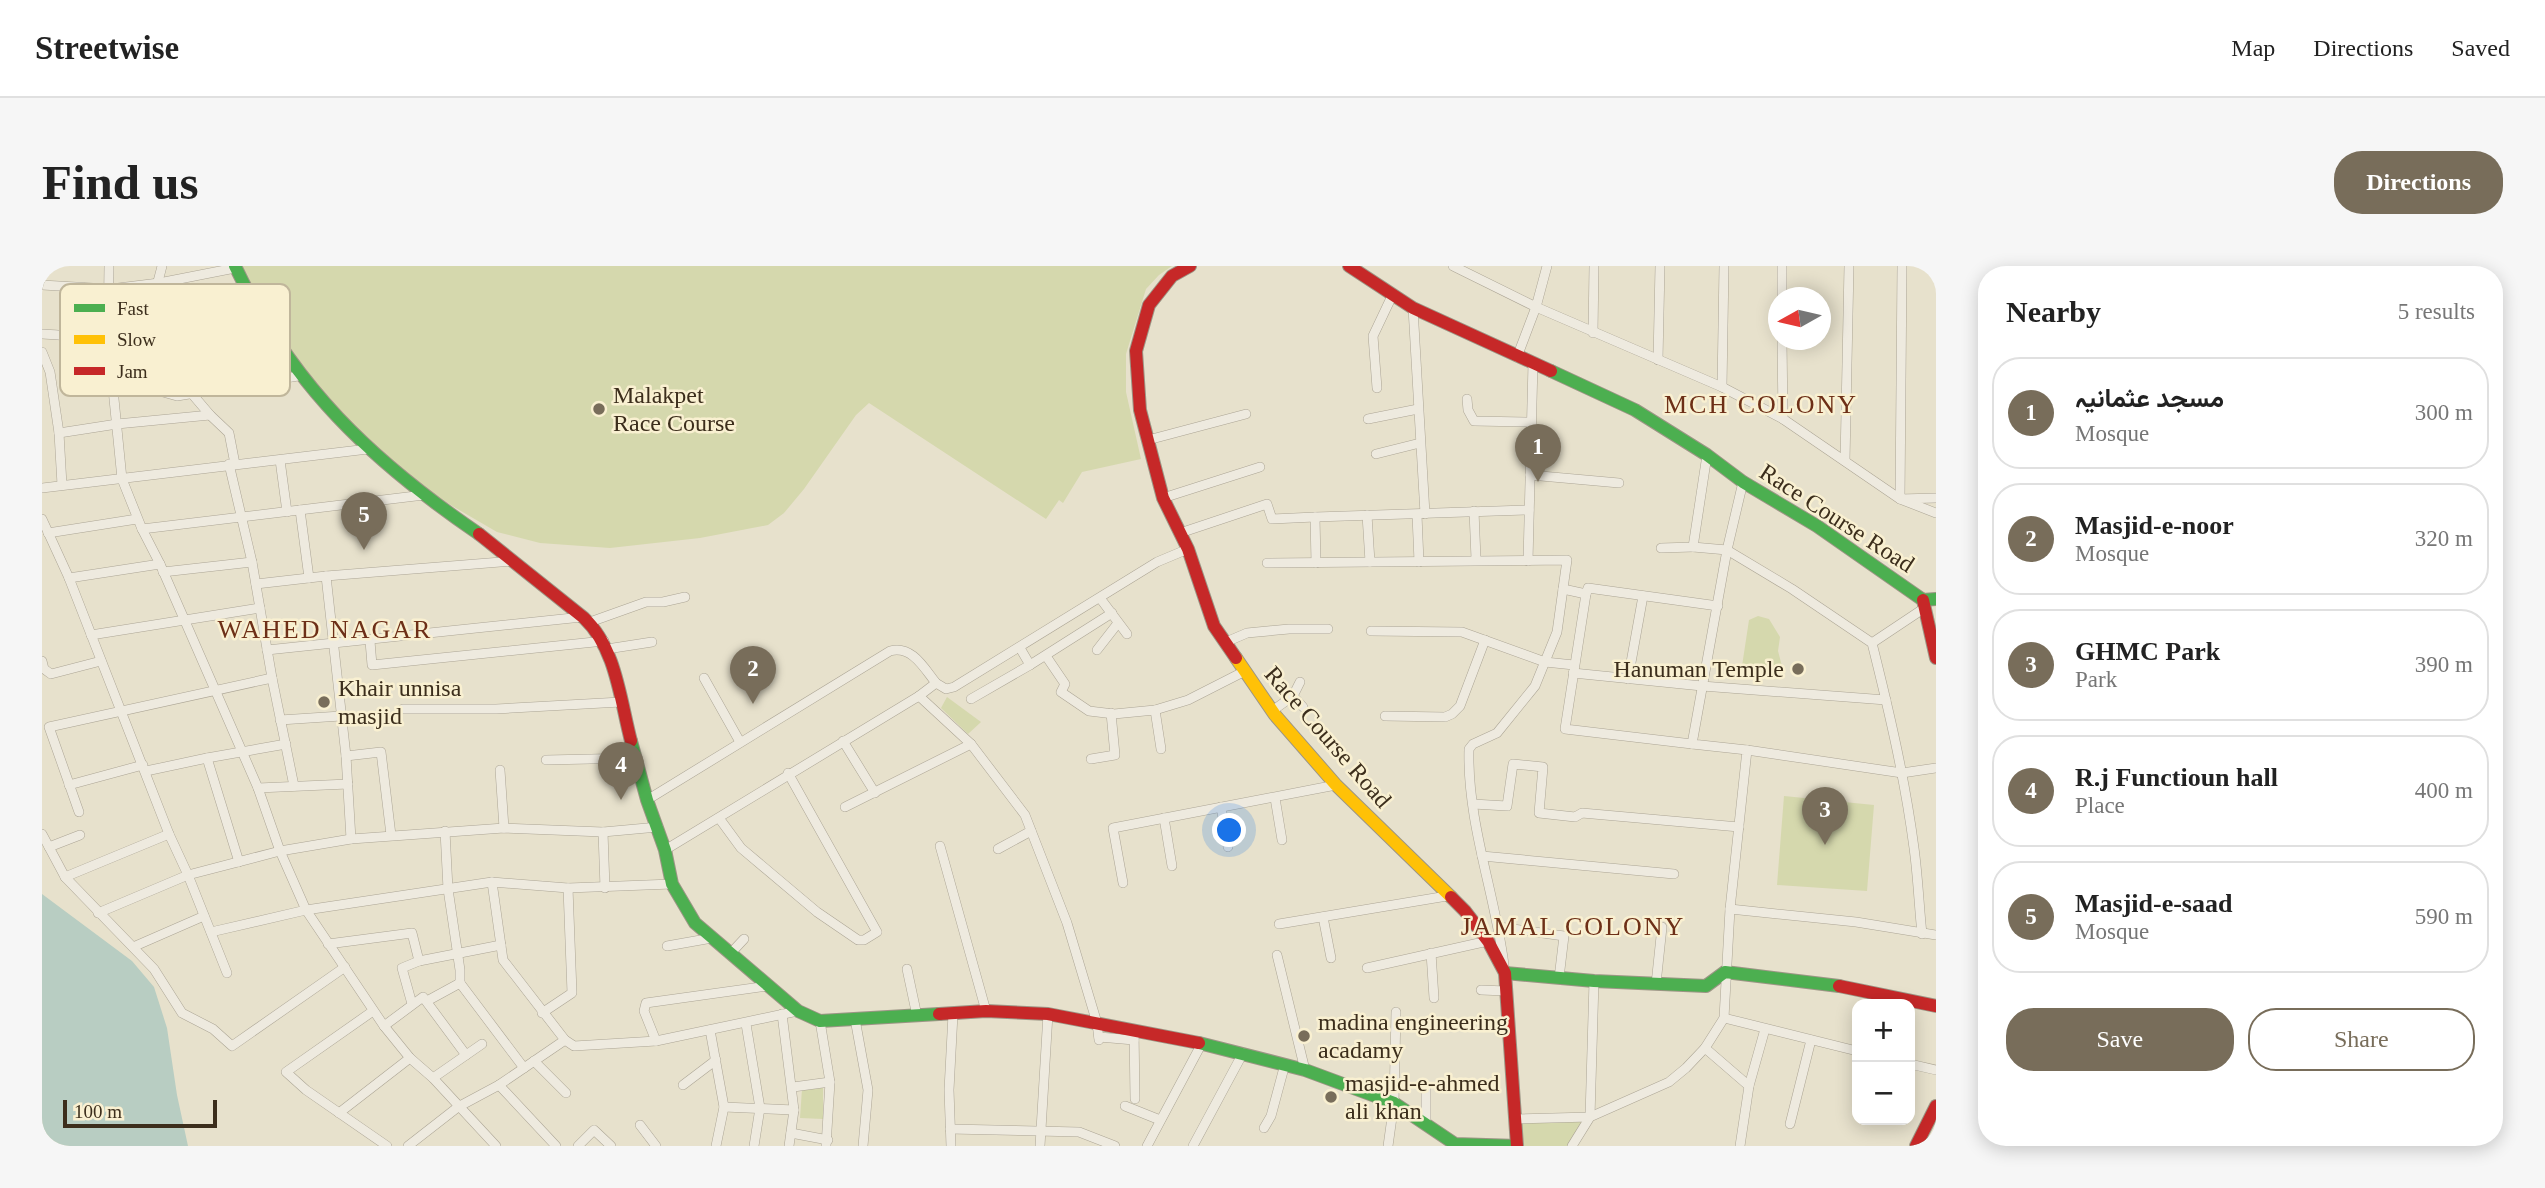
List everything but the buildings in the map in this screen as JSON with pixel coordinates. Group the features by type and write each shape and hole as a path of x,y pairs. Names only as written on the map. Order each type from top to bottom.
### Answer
{"main road":[{"name":"Race Course Road","path":"1190,266 1172,276 1149,305 1136,351 1140,410 1163,498 1188,549 1213,626 1272,711 1336,785 1465,911 1488,941 1505,973 1517,1146"},
{"name":"Race Course Road","path":"1349,266 1413,308 1636,410 1707,455 1743,482 1817,526 1927,603"},
{"path":"235,267 243,284"},
{"path":"290,364 368,449 424,495 498,547 586,620 605,645 647,800 665,850 672,884 695,923 799,1011 820,1021 986,1012 1048,1014 1097,1023 1134,1035 1202,1043 1305,1070 1394,1103 1455,1145 1517,1146"},
{"path":"1927,603 1936,658"},
{"path":"1505,973 1594,981 1706,986 1726,972 1837,986 1936,1006"},
{"path":"1916,1146 1936,1106"}],"street":[{"path":"109,266 110,284"},
{"path":"159,283 162,266"},
{"path":"1453,266 1593,333 1722,387 1783,419 1900,499 1936,513"},
{"path":"1517,357 1536,307 1546,266"},
{"path":"1593,333 1594,266"},
{"path":"1658,360 1660,266"},
{"path":"1722,387 1724,266"},
{"path":"1782,266 1782,287"},
{"path":"1845,461 1849,266"},
{"path":"1900,499 1902,266"},
{"path":"151,284 235,267"},
{"path":"42,285 60,286"},
{"path":"1377,388 1373,336 1392,296"},
{"path":"1413,308 1420,443 1419,562"},
{"path":"42,334 60,335"},
{"path":"1782,350 1783,419"},
{"path":"42,352 50,372 62,485"},
{"path":"1528,561 1533,363"},
{"path":"290,377 298,376"},
{"path":"114,396 122,479 137,519 162,568 258,788 279,851 306,910 384,1026 410,1058 433,1078 496,1146"},
{"path":"194,396 229,433 240,519 252,562 294,786"},
{"path":"1467,399 1468,410 1474,421 1531,422"},
{"path":"1368,419 1418,409"},
{"path":"1148,440 1246,414"},
{"path":"58,433 210,415"},
{"path":"1376,454 1420,443"},
{"path":"42,488 368,449"},
{"path":"1693,548 1707,455"},
{"path":"280,460 287,512"},
{"path":"1163,498 1259,467"},
{"path":"1530,475 1619,482"},
{"path":"1692,744 1727,550 1743,482"},
{"path":"142,529 424,495"},
{"path":"1900,499 1936,498"},
{"path":"1180,533 1268,504 1272,519 1529,510"},
{"path":"300,510 309,578"},
{"path":"1474,511 1476,559"},
{"path":"1367,515 1370,562"},
{"path":"1315,517 1316,563"},
{"path":"42,519 47,540 69,578 169,834 227,973"},
{"path":"47,540 137,519"},
{"path":"1661,548 1727,550 1792,589 1872,643 1902,773 1914,849 1922,934"},
{"path":"647,800 890,651 897,649 912,654 936,682 946,689 954,687 1157,562 1188,549"},
{"path":"1267,563 1567,559 1557,632 1535,686 1497,733 1469,749 1472,804 1499,928 1505,973"},
{"path":"256,584 513,561"},
{"path":"69,578 252,562"},
{"path":"326,576 346,756 351,839"},
{"path":"1718,606 1588,588 1564,729 1747,750 1902,773 1936,768"},
{"path":"1563,589 1586,594"},
{"path":"1628,679 1643,596"},
{"path":"267,650 586,620 646,602 663,602 685,597"},
{"path":"1100,598 1127,634"},
{"path":"1872,643 1927,603"},
{"path":"91,635 260,608"},
{"path":"971,699 1112,613"},
{"path":"1097,650 1118,622"},
{"path":"1226,642 1247,633 1328,629"},
{"path":"1371,631 1462,632 1545,662 1628,679 1886,700"},
{"path":"1385,716 1445,718 1452,714 1460,706 1485,640"},
{"path":"370,641 372,665 652,642"},
{"path":"1020,648 1030,665"},
{"path":"1045,656 1065,684 1061,692 1089,711 1111,713 1155,710 1188,700 1245,671"},
{"path":"42,661 44,669 51,674 101,661"},
{"path":"79,812 46,728 272,678"},
{"path":"704,678 740,742"},
{"path":"665,850 919,696 936,682"},
{"path":"1272,711 1293,695 1300,682"},
{"path":"1293,695 1303,707"},
{"path":"919,696 971,744 1025,815 1067,923 1097,1023 1099,1039 1134,1035 1135,1099"},
{"path":"403,709 496,709 621,702"},
{"path":"1155,710 1161,749"},
{"path":"1091,759 1115,755 1111,713"},
{"path":"280,720 341,716"},
{"path":"843,741 874,793"},
{"path":"69,785 144,768 286,744"},
{"path":"845,807 971,744"},
{"path":"1515,1119 1590,1117 1669,1082 1686,1069 1705,1048 1724,1018 1730,909 1747,750"},
{"path":"346,756 381,752 391,835"},
{"path":"207,758 239,862"},
{"path":"546,760 635,758"},
{"path":"1472,804 1507,806 1513,764 1543,767 1539,813 1576,817 1582,813 1739,827"},
{"path":"500,770 504,828"},
{"path":"719,818 741,848 817,912 858,940 864,940 877,932 789,773"},
{"path":"258,788 348,784"},
{"path":"1123,883 1113,828 1336,785"},
{"path":"1275,798 1282,840"},
{"path":"1221,807 1228,847"},
{"path":"1164,818 1172,866"},
{"path":"98,913 188,875 279,851 351,839 504,828 603,832 657,827"},
{"path":"445,831 448,889 460,983 524,1068"},
{"path":"998,849 1031,831"},
{"path":"603,832 605,888"},
{"path":"42,834 65,877 153,969 182,1013 213,1029 232,1046 345,967"},
{"path":"65,877 169,834"},
{"path":"49,847 80,835"},
{"path":"940,846 986,1012"},
{"path":"1482,856 1674,873"},
{"path":"492,882 503,960 542,1013 565,1040 574,1046 656,1041 799,1011"},
{"path":"211,932 306,910 492,882 568,888 672,884"},
{"path":"542,1013 572,993 568,888"},
{"path":"1279,924 1447,896"},
{"path":"1730,909 1856,922 1936,935"},
{"path":"133,947 204,916"},
{"path":"1323,917 1331,958"},
{"path":"1656,984 1662,927"},
{"path":"1499,928 1564,936 1559,978"},
{"path":"328,944 412,933 419,961"},
{"path":"667,946 712,938"},
{"path":"730,954 744,939"},
{"path":"1367,968 1488,941"},
{"path":"412,1004 402,968 419,961 501,945"},
{"path":"1431,953 1434,998"},
{"path":"1277,955 1305,1070"},
{"path":"907,969 917,1016"},
{"path":"1572,1146 1590,1117 1594,981"},
{"path":"427,1001 460,983"},
{"path":"656,1041 644,1011 646,1003 768,986"},
{"path":"1481,990 1506,991"},
{"path":"384,1026 421,998 427,1001 466,1055"},
{"path":"373,1011 285,1072 306,1090 387,1146"},
{"path":"1388,1146 1394,1103 1396,1012"},
{"path":"782,1014 793,1087 794,1110 789,1146"},
{"path":"951,1146 949,1090 953,1014"},
{"path":"1040,1146 1048,1014"},
{"path":"1724,1018 1852,1050"},
{"path":"855,1019 868,1090 863,1146"},
{"path":"791,1133 827,1143 830,1082 820,1021"},
{"path":"746,1024 760,1108 754,1146"},
{"path":"1740,1146 1749,1086 1765,1029"},
{"path":"710,1030 724,1107 716,1146"},
{"path":"408,1146 458,1107 499,1084 565,1040"},
{"path":"1790,1124 1811,1040"},
{"path":"1147,1146 1202,1043"},
{"path":"433,1078 482,1044"},
{"path":"1705,1048 1749,1086"},
{"path":"1193,1146 1243,1053"},
{"path":"339,1113 410,1058"},
{"path":"683,1085 716,1060"},
{"path":"534,1061 566,1093"},
{"path":"1264,1128 1271,1116 1285,1064"},
{"path":"1915,1065 1936,1070"},
{"path":"793,1087 830,1082"},
{"path":"499,1084 556,1146"},
{"path":"1426,1088 1426,1124"},
{"path":"1125,1106 1160,1120"},
{"path":"724,1107 794,1110"},
{"path":"640,1125 656,1146"},
{"path":"950,1129 1079,1132 1115,1146"},
{"path":"578,1146 594,1130 611,1146"}],"green space":[{"name":"Malakpet Race Course","path":"237,266 1172,266 1146,289 1126,354 1126,392 1141,459 1082,472 1063,503 1059,500 1046,519 869,403 856,415 804,489 784,513 768,525 700,538 610,548 540,543 497,532 421,486 369,445 318,390 290,354 290,284 247,284"},
{"path":"1758,616 1769,619 1780,637 1778,651 1783,670 1770,676 1748,673 1742,666 1749,620"},
{"path":"947,697 981,722 968,734 941,708"},
{"path":"1784,796 1874,805 1867,891 1777,885"},
{"path":"823,1086 823,1119 800,1118 802,1089"},
{"path":"1580,1121 1582,1124 1570,1146 1523,1146 1522,1122"}],"shaded area":[{"path":"42,894 132,961 154,987 167,1028 188,1146 42,1146"}],"railway":[{"path":"1929,1146 1936,1132"}],"traffic: fast":[{"path":"235,266 244,284"},
{"path":"290,359 338,417 370,448 404,478 479,534"},
{"path":"1551,371 1635,410 1707,455 1743,482 1817,526 1923,600 1936,599"},
{"path":"631,741 647,800 665,850 672,884 695,923 798,1011 820,1021 939,1014"},
{"path":"1505,973 1594,981 1706,986 1725,972 1839,986"},
{"path":"1199,1043 1305,1070 1394,1103 1455,1144 1517,1146"}],"traffic: slow":[{"path":"1236,658 1275,715 1336,785 1451,897"}],"traffic: jam":[{"path":"1190,266 1172,276 1149,305 1136,351 1140,410 1163,498 1188,549 1214,626 1236,658"},
{"path":"1349,266 1413,308 1551,371"},
{"path":"479,534 584,618 595,630 610,659 631,741"},
{"path":"1923,600 1936,658"},
{"path":"1451,897 1488,941 1505,973 1517,1146"},
{"path":"1839,986 1936,1006"},
{"path":"939,1014 986,1011 1048,1014 1199,1043"},
{"path":"1916,1146 1936,1106"}],"place":[{"name":"Malakpet Race Course","path":"599,409"},
{"name":"مسجد عثمانیہ","path":"1538,482"},
{"name":"Masjid-e-saad","path":"364,550"},
{"name":"Hanuman Temple","path":"1798,669"},
{"name":"Khair unnisa masjid","path":"324,702"},
{"name":"Masjid-e-noor","path":"753,704"},
{"name":"R.j Functioun hall","path":"621,800"},
{"name":"GHMC Park","path":"1825,845"},
{"name":"madina engineering acadamy","path":"1304,1036"},
{"name":"masjid-e-ahmed ali khan","path":"1331,1097"}],"district":[{"name":"MCH COLONY","path":"1761,404"},
{"name":"WAHED NAGAR","path":"325,629"},
{"name":"JAMAL COLONY","path":"1573,926"}]}
